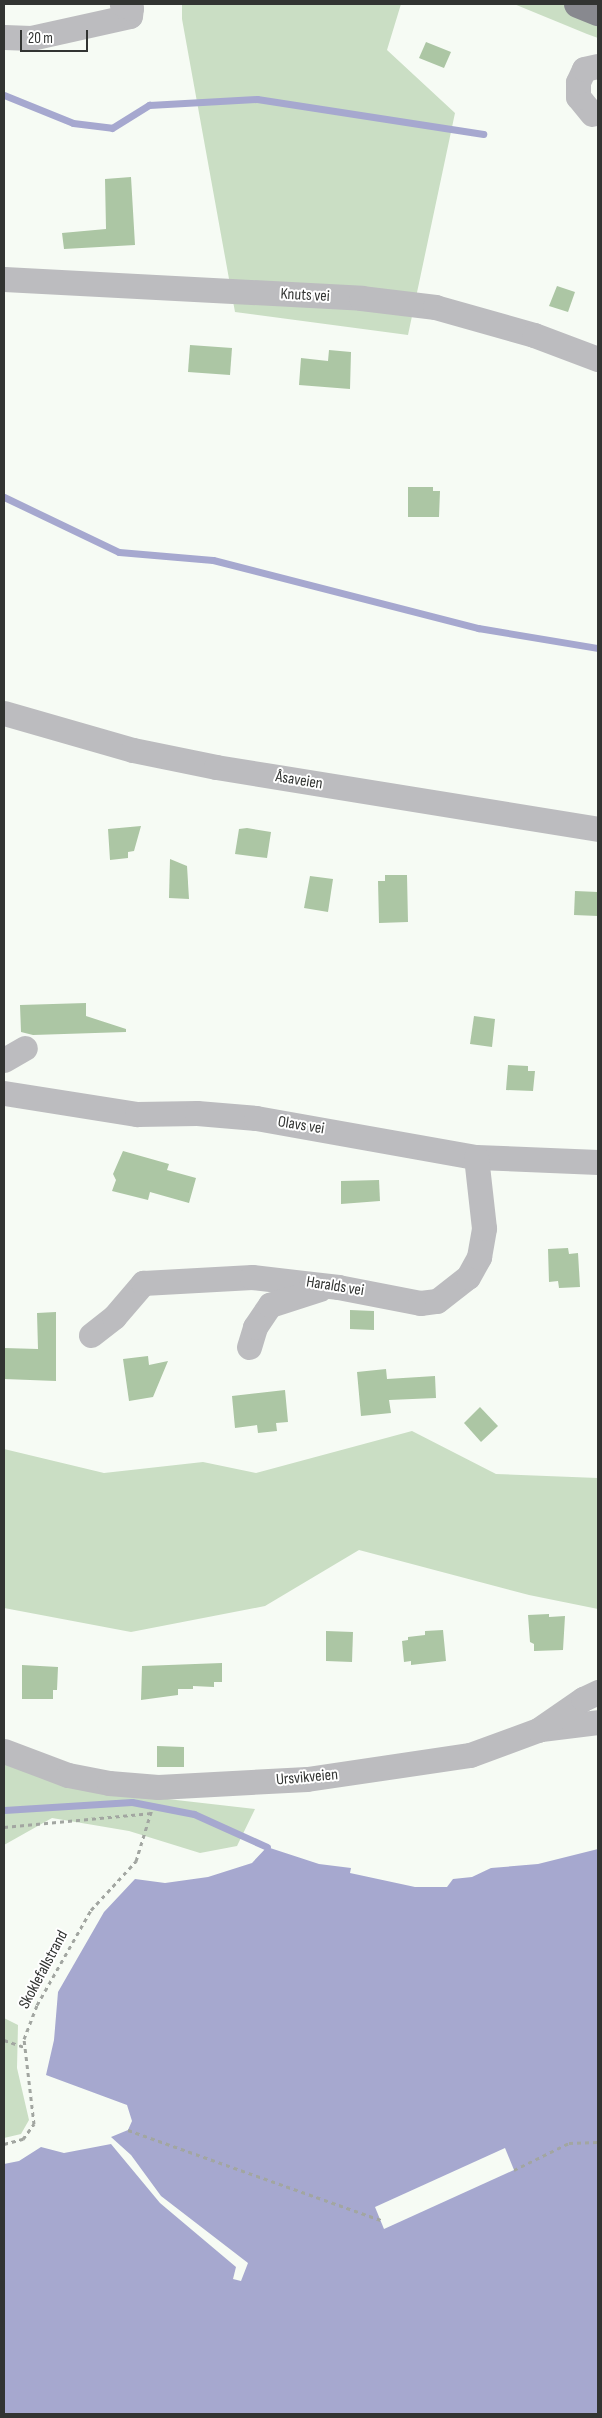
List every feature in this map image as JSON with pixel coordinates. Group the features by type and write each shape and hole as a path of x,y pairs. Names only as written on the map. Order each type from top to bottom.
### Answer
{"main road":[{"path":"578,4 598,12"}],"street":[{"path":"4,37 31,38 130,16 131,8 122,4"},
{"path":"592,114 578,97 578,82 584,69 598,66"},
{"name":"Knuts vei","path":"4,279 361,298 435,307 534,335 598,360"},
{"name":"Åsaveien","path":"4,713 133,750 216,768 598,829"},
{"path":"4,1060 25,1048"},
{"name":"Olavs vei","path":"4,1093 137,1114 197,1113 256,1118 476,1157 596,1168"},
{"name":"Haralds vei","path":"90,1335 114,1317 143,1283 252,1277 328,1287 420,1303 437,1301 452,1293 468,1277 479,1257 484,1228 476,1157"},
{"path":"249,1347 255,1327 270,1305 328,1287"},
{"name":"Ursvikveien","path":"4,1751 68,1775 158,1787 307,1779 420,1765 470,1755 538,1730 582,1699 598,1692"},
{"path":"538,1730 598,1722"}],"path":[{"name":"Skoklefallstrand","path":"4,1827 152,1811 136,1860 92,1910 50,1980 24,2039 34,2124 23,2139 4,2144"},
{"path":"4,2040 24,2046"},
{"path":"128,2130 381,2220"},
{"path":"514,2170 569,2143 598,2142"}],"green space":[{"path":"182,4 401,4 387,50 455,113 408,335 235,312 182,19"},
{"path":"514,4 598,4 598,38 587,34"},
{"path":"412,1431 496,1474 598,1478 598,1609 529,1595 359,1550 265,1606 131,1632 4,1608 4,1449 104,1473 203,1462 256,1473"},
{"path":"4,1764 71,1788 255,1809 237,1846 200,1853 129,1831 52,1818 4,1845"},
{"path":"4,2018 18,2025 17,2068 29,2120 21,2134 4,2138"}],"water":[{"path":"267,1847 319,1864 351,1868 350,1873 415,1887 447,1887 453,1879 472,1877 491,1868 538,1864 598,1849 598,2414 4,2414 4,2164 19,2161 41,2147 64,2153 111,2144 160,2203 236,2267 233,2279 241,2281 248,2263 161,2196 131,2155 111,2137 128,2130 132,2121 127,2105 46,2075 54,2040 58,1992 104,1912 135,1879 165,1883 208,1877 252,1863"}],"pier":[{"path":"505,2148 514,2170 384,2229 375,2207"}],"building":[{"path":"426,42 451,52 444,68 419,58"},
{"path":"131,177 135,245 64,249 62,233 106,229 105,179"},
{"path":"557,286 575,292 568,312 549,306"},
{"path":"190,345 232,348 230,375 188,372"},
{"path":"329,350 351,352 350,389 299,385 301,358 328,361"},
{"path":"408,487 433,487 433,491 440,491 439,517 408,517"},
{"path":"141,826 134,851 128,852 128,858 110,860 108,829"},
{"path":"247,828 271,832 267,858 235,854 239,829"},
{"path":"170,859 187,866 189,899 169,898"},
{"path":"385,875 407,875 408,922 379,923 378,881 385,881"},
{"path":"310,876 333,879 328,912 304,908"},
{"path":"575,891 598,892 598,916 574,915"},
{"path":"86,1003 86,1016 126,1029 126,1032 33,1035 21,1032 20,1005"},
{"path":"474,1016 495,1019 492,1047 470,1044"},
{"path":"508,1065 528,1066 528,1071 535,1071 533,1091 506,1090"},
{"path":"123,1151 169,1164 167,1170 196,1178 189,1203 150,1192 148,1200 112,1191 116,1180 113,1174"},
{"path":"379,1180 380,1201 341,1204 341,1181"},
{"path":"568,1248 569,1254 578,1253 580,1287 559,1288 558,1281 549,1282 548,1249"},
{"path":"350,1310 374,1311 374,1330 350,1329"},
{"path":"56,1312 56,1381 4,1379 4,1348 38,1349 37,1313"},
{"path":"148,1356 149,1365 168,1361 153,1397 129,1401 123,1359"},
{"path":"386,1369 387,1379 435,1376 436,1398 389,1400 391,1413 361,1416 357,1372"},
{"path":"285,1390 288,1422 276,1423 277,1431 258,1433 257,1425 235,1428 232,1396"},
{"path":"480,1407 498,1426 481,1442 464,1423"},
{"path":"549,1614 549,1617 565,1616 563,1650 534,1651 534,1644 530,1642 528,1615"},
{"path":"443,1630 446,1661 411,1665 411,1661 404,1662 402,1641 408,1640 408,1637 425,1635 425,1631"},
{"path":"326,1631 353,1632 352,1662 326,1661"},
{"path":"222,1663 222,1682 214,1682 214,1687 193,1686 193,1689 178,1689 178,1695 141,1700 142,1666"},
{"path":"22,1665 58,1667 57,1690 53,1690 53,1699 22,1699"},
{"path":"157,1746 184,1747 184,1767 157,1767"}],"waterway":[{"path":"4,95 73,123 112,128 149,105 257,99 483,134"},
{"path":"4,497 119,552 213,560 478,628 598,648"},
{"path":"4,1810 132,1802 194,1814 267,1847"}]}
